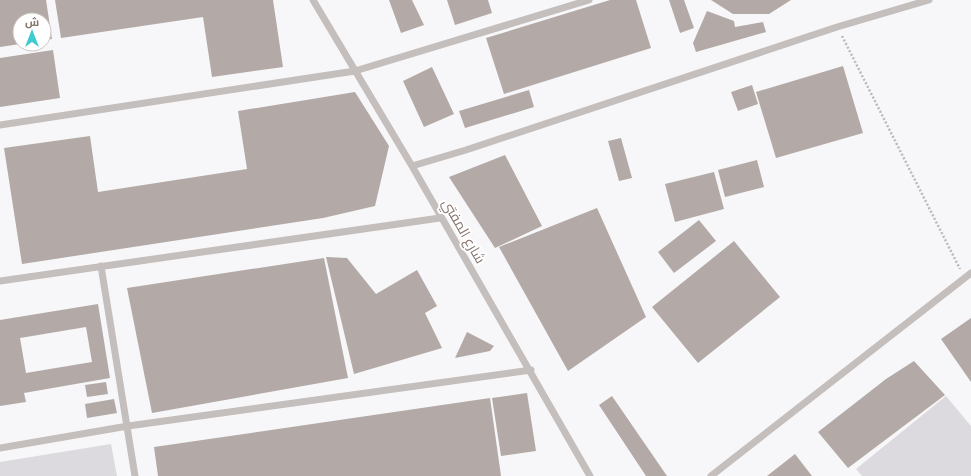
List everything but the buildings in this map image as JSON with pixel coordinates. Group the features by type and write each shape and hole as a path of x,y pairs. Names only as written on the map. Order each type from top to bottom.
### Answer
{"street":[{"name":"شارع المفتي","path":"313,0 412,166 440,218 531,370 590,476"},
{"path":"0,125 355,72 589,0"},
{"path":"412,166 466,150 837,27 929,0"},
{"path":"0,281 440,218"},
{"path":"101,266 135,476"},
{"path":"711,476 971,273"},
{"path":"0,448 128,426 531,370"}],"path":[{"path":"837,27 965,278"}],"shaded area":[{"path":"946,396 971,426 971,476 862,476 856,469"},
{"path":"111,444 117,476 0,476 0,462"}]}
